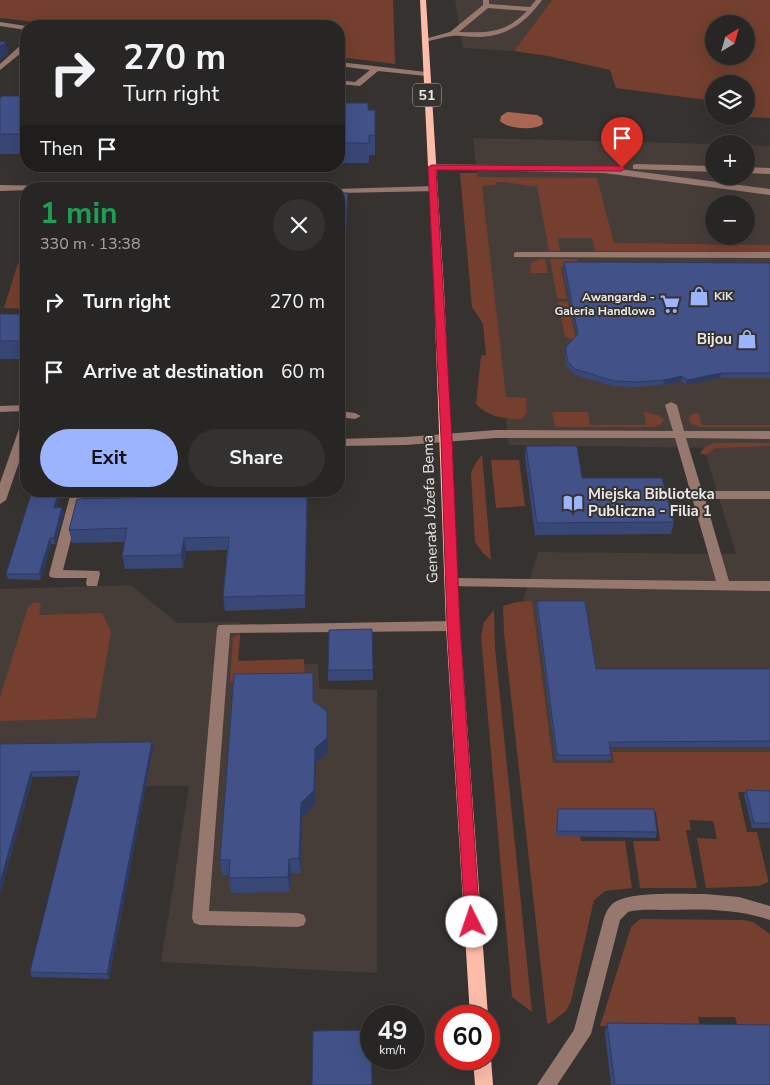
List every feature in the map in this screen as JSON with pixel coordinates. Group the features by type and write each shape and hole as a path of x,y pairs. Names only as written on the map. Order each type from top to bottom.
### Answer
{"main road":[{"name":"Generała Józefa Bema","path":"423,0 434,189 454,626 478,1005"},
{"path":"483,1070 484,1085"}],"street":[{"path":"425,40 452,34 497,33 517,26 539,0"},
{"path":"452,34 486,3 533,9"},
{"path":"0,24 20,27"},
{"path":"10,49 19,51"},
{"path":"0,68 19,51"},
{"path":"345,65 426,74"},
{"path":"345,83 357,84 376,68"},
{"path":"432,167 604,170 639,167 705,169"},
{"path":"604,170 770,192"},
{"path":"755,170 770,171"},
{"path":"0,188 20,188"},
{"path":"345,190 434,189"},
{"path":"516,255 770,255"},
{"path":"671,405 724,586"},
{"path":"0,408 20,408"},
{"path":"345,415 355,416"},
{"path":"345,443 496,434 770,435"},
{"path":"0,500 20,443"},
{"path":"698,495 770,495"},
{"path":"76,497 55,574 94,574 92,584"},
{"path":"452,583 770,586"},
{"path":"298,920 200,918 224,628 454,626"},
{"path":"546,1085 582,1034 612,918 617,908 626,904 637,903 705,903 746,905 770,913"}],"shaded area":[{"path":"0,0 393,0 395,64 345,58 345,20 20,20 0,18"},
{"path":"455,0 552,0 514,51 463,48"},
{"path":"552,0 770,0 770,118 755,117 755,75 705,75 705,100 616,88 610,70 548,56 514,51"},
{"path":"507,112 537,115 542,118 543,124 534,128 509,126 500,121 501,116"},
{"path":"473,138 705,144 705,185 755,185 755,145 770,146 770,774 539,775 523,601 538,552 736,554 706,455 715,448 509,445"},
{"path":"460,173 477,173 478,177 597,178 614,243 770,245 770,252 595,251 592,238 558,238 560,251 549,251 537,186 497,182 495,185 482,186 506,397 526,398 527,412 521,419 491,414 476,404 481,356 486,355 483,324 472,307"},
{"path":"539,259 545,259 548,273 530,273 531,263"},
{"path":"550,259 577,259 578,267 561,267 567,299 557,298"},
{"path":"18,263 20,263 20,309 4,308"},
{"path":"558,302 568,302 576,340 565,337"},
{"path":"552,412 588,412 590,425 646,425 644,412 658,415 664,420 660,425 654,427 555,427"},
{"path":"698,413 702,425 770,425 770,427 701,427 692,424 688,419 692,414"},
{"path":"714,443 770,443 770,446 716,448 706,455 700,453 705,447"},
{"path":"482,455 491,560 475,542 471,473"},
{"path":"491,460 519,460 525,506 496,508"},
{"path":"131,585 177,623 241,622 238,666 318,664 319,689 377,690 377,973 161,962 189,786 146,786 153,747 0,750 0,589"},
{"path":"532,601 553,763 614,763 612,752 770,752 770,793 738,792 747,832 757,832 768,879 768,882 759,886 706,888 697,838 717,839 713,821 689,820 691,830 686,830 697,888 640,888 633,841 660,841 656,812 578,811 581,841 625,841 632,888 605,891 594,900 571,1001 566,1011 549,1024 547,1023 504,633 503,606 517,602"},
{"path":"35,602 40,603 39,615 102,613 111,632 96,718 0,721 0,697 28,607"},
{"path":"494,610 495,648 532,1012 512,997 481,636 484,622"},
{"path":"240,634 238,661 304,659 305,680 230,682 233,637"},
{"path":"640,919 744,920 753,922 770,934 770,1028 738,1028 735,1017 698,1017 700,1027 600,1026 631,927"}],"building":[{"path":"2,96 20,96 20,134 0,134 0,99"},
{"path":"345,103 368,103 368,110 375,110 375,135 369,135 369,143 345,143"},
{"path":"345,193 348,193 345,234"},
{"name":"Awangarda - Galeria Handlowa","path":"564,262 770,263 770,373 721,373 687,380 682,376 664,380 636,382 614,381 575,369 568,362 566,353 566,347 578,334"},
{"path":"0,314 20,314 20,341 0,341"},
{"path":"526,446 577,446 582,478 662,478 674,522 537,523"},
{"path":"30,497 57,497 54,508 62,507 54,538 50,538 39,574 6,574"},
{"path":"307,497 305,595 223,597 229,537 184,538 181,555 122,556 127,528 69,530 77,499"},
{"path":"537,601 585,601 596,669 770,669 770,741 609,742 611,755 557,755"},
{"path":"372,629 373,670 328,670 329,630"},
{"path":"313,673 313,701 327,711 327,738 315,748 314,790 301,803 299,858 289,859 288,877 229,878 230,860 220,860 234,674"},
{"path":"152,742 107,974 30,972 80,771 31,772 0,882 0,744"},
{"path":"746,790 770,791 770,823 754,823"},
{"path":"558,809 654,809 657,832 557,831"},
{"path":"607,1023 770,1025 770,1085 615,1085"},
{"path":"360,1030 360,1070 372,1070 372,1085 312,1085 313,1031"}],"place":[{"name":"KiK","path":"699,296"},
{"name":"Awangarda - Galeria Handlowa","path":"670,304"},
{"name":"Bijou","path":"747,339"},
{"name":"Miejska Biblioteka Publiczna - Filia 1","path":"573,503"}],"route":[{"path":"472,922 454,626 432,167 604,170 622,168"}]}
